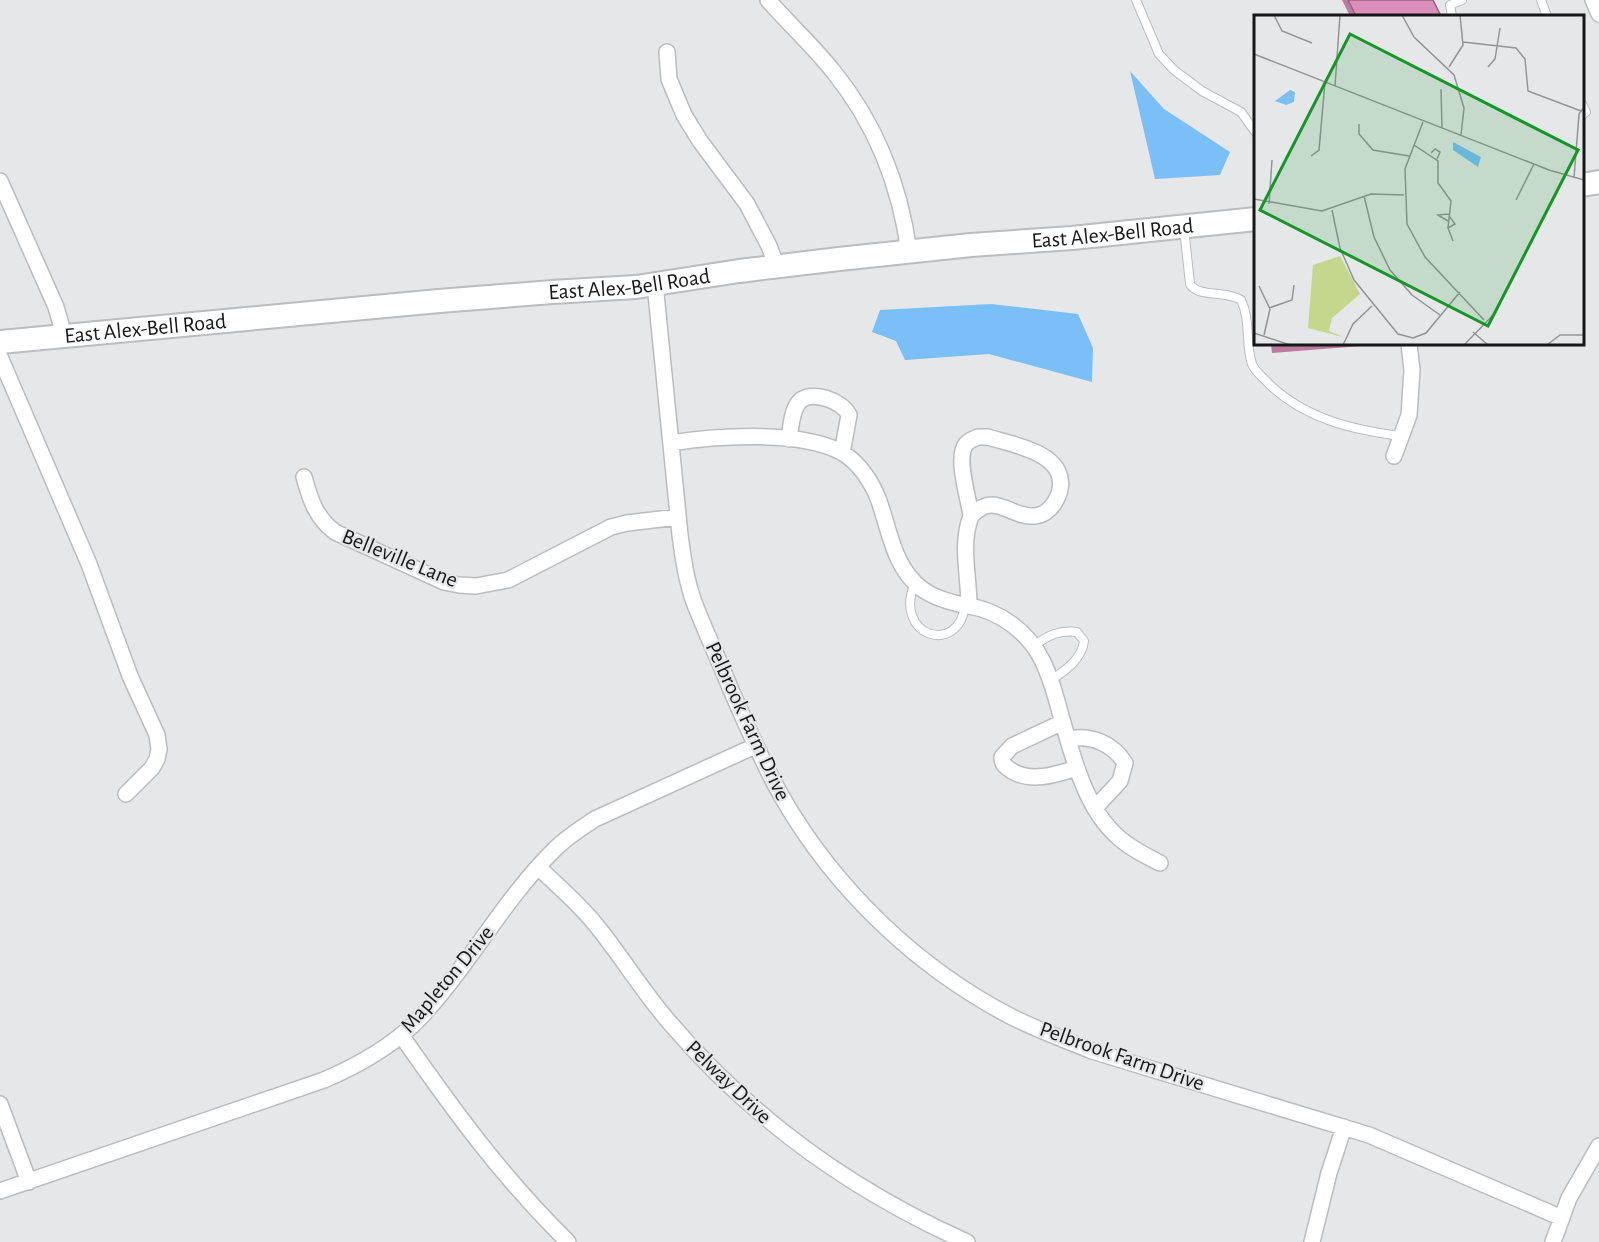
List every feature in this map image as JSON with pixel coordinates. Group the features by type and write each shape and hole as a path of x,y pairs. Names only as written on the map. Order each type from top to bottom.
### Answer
{"main road":[{"path":"1584,185 1599,182"},
{"name":"East Alex-Bell Road","path":"0,342 439,301 606,290 909,252 1254,219"}],"street":[{"path":"768,0 833,70 872,129 895,183 909,252"},
{"path":"1593,0 1599,14"},
{"path":"667,52 669,79 684,115 700,141 747,204 769,246 777,267"},
{"path":"0,181 56,308 64,335"},
{"name":"Pelbrook Farm Drive","path":"655,284 678,517 685,568 693,600 755,746 782,796 803,830 858,900 928,963 986,1002 1051,1035 1092,1051 1344,1127 1562,1218"},
{"path":"1394,456 1408,415 1412,370 1409,345"},
{"path":"0,357 89,564 130,676 157,735 159,749 157,759 152,768 126,794"},
{"path":"789,440 792,419 801,400 817,397 839,403 847,409 849,415 842,453"},
{"path":"671,443 734,436 789,440 823,446 851,459 873,487 894,550 902,566 915,583 938,598 994,613 1008,621 1034,646 1051,680 1083,785 1105,822 1118,838 1161,863"},
{"path":"967,605 969,584 966,551 967,527 971,516 977,509 993,505 1035,516 1045,512 1060,493 1059,474 1055,466 1046,457 988,437 970,440 963,451 963,469 971,516"},
{"name":"Belleville Lane","path":"304,477 316,512 326,526 425,574 459,585 476,586 508,579 594,535 623,524 678,517"},
{"path":"1063,722 1012,746 1002,757 1002,762 1017,774 1029,777 1043,777 1077,768"},
{"path":"1069,739 1086,737 1097,740 1120,756 1125,764 1120,781 1096,807"},
{"name":"Mapleton Drive","path":"0,1191 324,1080 374,1055 420,1018 538,867 570,835 595,819 755,746"},
{"name":"Pelway Drive","path":"538,867 592,920 670,1024 709,1067 753,1108 807,1151 855,1184 892,1206 967,1242"},
{"path":"401,1035 486,1152 515,1187 568,1242"},
{"path":"0,1104 29,1182"},
{"path":"1312,1242 1326,1182 1344,1127"},
{"path":"1553,1242 1569,1198 1599,1146"}],"lane":[{"path":"1136,0 1159,54 1174,70 1202,91 1241,112 1254,130"},
{"path":"1452,15 1450,5 1462,0"},
{"path":"1540,0 1547,15"},
{"path":"1184,227 1190,284 1193,290 1199,293 1230,295 1241,300 1246,312 1253,366 1264,379 1306,412 1364,431 1401,436"},
{"path":"915,583 909,595 908,604 919,628 925,633 934,636 955,629 967,605"},
{"path":"1034,646 1053,633 1066,631 1077,632 1084,641 1074,663 1051,680"}],"water":[{"path":"1130,71 1164,109 1230,152 1220,175 1155,179"},
{"path":"991,304 1078,314 1093,348 1092,382 989,354 905,360 896,341 872,332 880,310"}],"building":[{"path":"1348,0 1433,0 1440,15 1356,15"}]}
